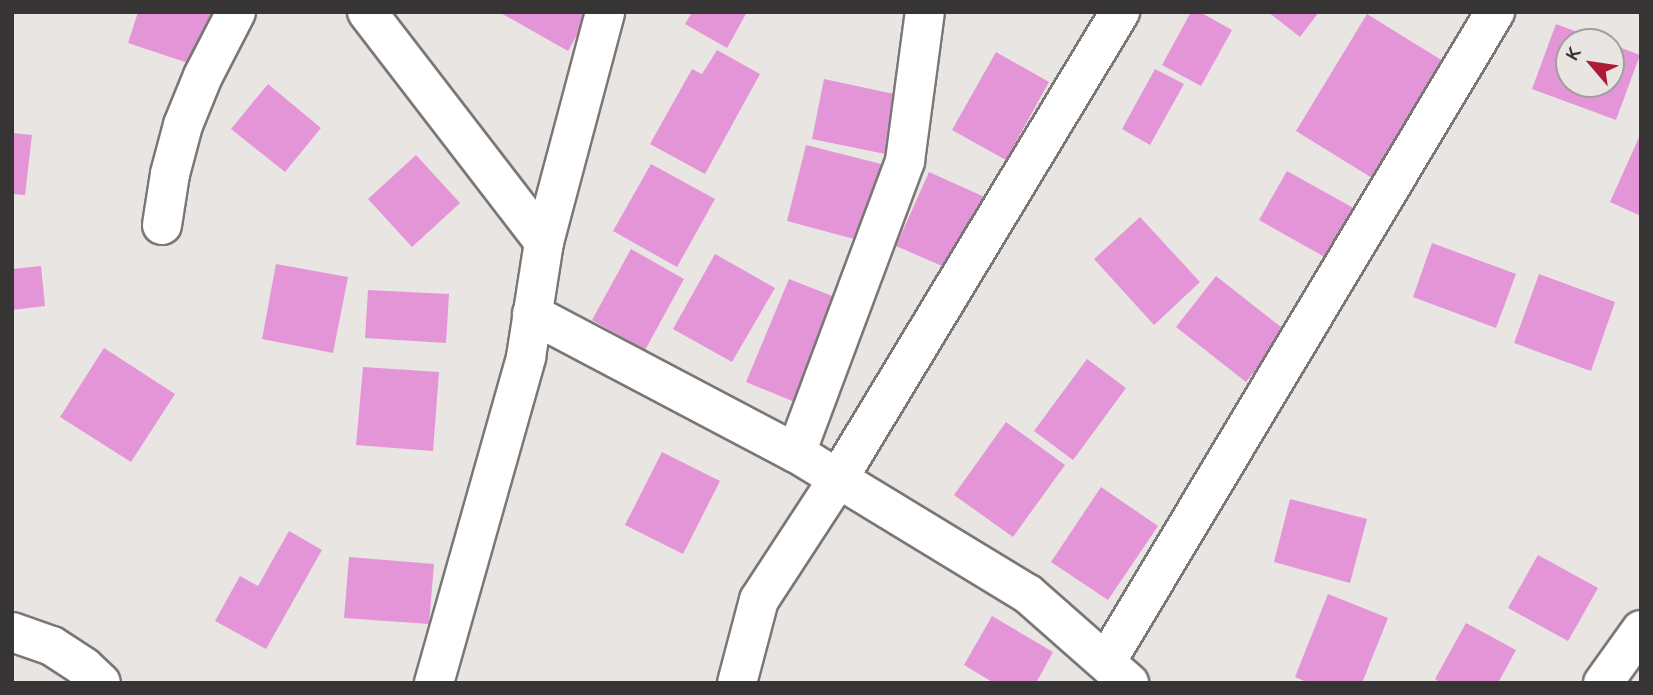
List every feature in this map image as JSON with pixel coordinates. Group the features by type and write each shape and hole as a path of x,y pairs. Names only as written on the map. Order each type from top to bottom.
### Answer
{"street":[{"path":"162,225 170,174 183,125 202,76 236,12"},
{"path":"367,12 544,242"},
{"path":"434,683 526,357 544,242 605,12"},
{"path":"796,453 905,161 925,12"},
{"path":"737,683 759,600 838,478 1119,12"},
{"path":"532,314 796,453 1028,594 1118,672 1495,12"},
{"path":"1603,683 1641,630"},
{"path":"12,632 52,646 84,667 101,683"}],"building":[{"path":"138,12 215,12 197,66 128,43"},
{"path":"499,12 590,12 568,51"},
{"path":"692,12 747,12 727,48 685,24"},
{"path":"1191,12 1200,12 1232,30 1201,86 1162,65"},
{"path":"1268,12 1319,12 1300,37"},
{"path":"1367,14 1443,61 1372,178 1296,131"},
{"path":"1556,24 1567,28 1555,28 1555,97 1532,89"},
{"path":"1625,49 1640,55 1625,96"},
{"path":"717,50 760,74 705,174 650,144 692,69 702,74"},
{"path":"996,52 1049,82 1006,160 952,130"},
{"path":"1155,69 1184,84 1150,145 1122,129"},
{"path":"824,79 908,97 895,156 812,139"},
{"path":"268,84 321,128 285,172 231,129"},
{"path":"1556,98 1624,98 1616,120"},
{"path":"12,133 32,135 25,195 12,194"},
{"path":"1641,133 1641,216 1610,202"},
{"path":"806,145 889,166 869,243 787,221"},
{"path":"416,155 460,203 412,247 368,199"},
{"path":"651,164 715,199 677,267 613,231"},
{"path":"1287,171 1357,210 1330,260 1259,220"},
{"path":"929,172 989,199 956,272 896,246"},
{"path":"1140,217 1200,282 1154,325 1094,259"},
{"path":"1432,243 1516,274 1496,328 1413,297"},
{"path":"631,249 684,279 645,350 592,320"},
{"path":"715,254 775,288 732,362 673,329"},
{"path":"276,264 348,277 333,353 262,339"},
{"path":"41,266 45,306 12,310 12,269"},
{"path":"1539,274 1615,302 1591,371 1514,343"},
{"path":"1216,276 1286,331 1246,382 1176,327"},
{"path":"789,279 845,301 802,405 746,382"},
{"path":"368,290 449,294 446,343 365,338"},
{"path":"104,348 175,394 131,462 60,417"},
{"path":"1087,359 1126,388 1073,460 1034,431"},
{"path":"363,367 439,372 433,451 356,445"},
{"path":"1006,422 1065,465 1013,537 954,495"},
{"path":"662,452 720,481 683,554 625,525"},
{"path":"1101,487 1158,526 1108,600 1051,562"},
{"path":"1290,499 1367,519 1350,583 1274,562"},
{"path":"289,531 322,550 266,649 215,621 240,576 258,586"},
{"path":"1538,555 1598,588 1568,641 1508,608"},
{"path":"349,557 434,564 429,624 344,618"},
{"path":"1328,594 1388,618 1362,683 1309,683 1295,677"},
{"path":"992,616 1053,652 1036,683 994,683 964,665"},
{"path":"1466,623 1516,650 1498,683 1441,683 1435,679"}]}
